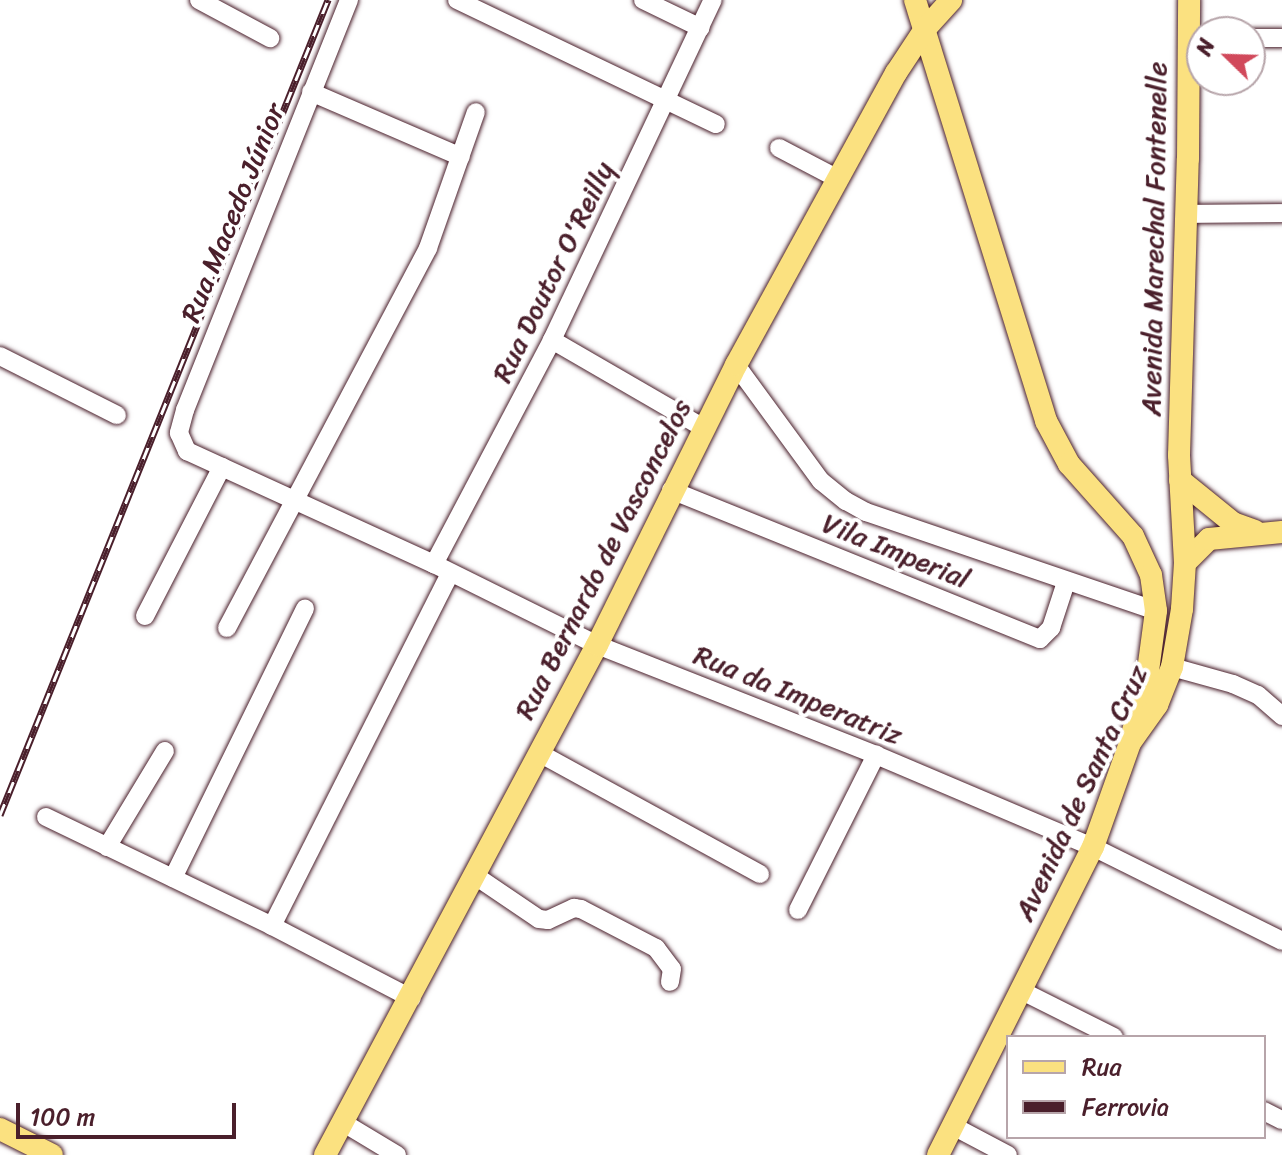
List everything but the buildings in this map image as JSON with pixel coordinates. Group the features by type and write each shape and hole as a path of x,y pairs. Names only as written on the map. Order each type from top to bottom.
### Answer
{"main road":[{"path":"915,0 1046,421 1069,464 1133,536 1145,559 1156,601 1148,671 1130,743"},
{"name":"Rua Bernardo de Vasconcelos","path":"325,1155 597,645 702,427 896,73 925,29 951,0"},
{"path":"896,73 918,67 940,78"},
{"name":"Avenida Marechal Fontenelle","path":"1180,480 1179,373 1192,96"},
{"path":"1180,480 1233,523 1271,532"},
{"name":"Avenida de Santa Cruz","path":"938,1155 1093,847 1130,743 1157,705 1172,667 1185,569 1180,480"},
{"path":"1185,569 1209,539 1271,532"},
{"path":"0,1129 52,1155"}],"street":[{"path":"199,0 270,38"},
{"name":"Rua Macedo Júnior","path":"183,448 179,433 185,410 349,0"},
{"path":"457,0 716,124"},
{"path":"643,0 701,28"},
{"name":"Rua Doutor O'Reilly","path":"272,926 668,102 713,0"},
{"path":"311,92 461,157"},
{"path":"227,628 428,248 476,112"},
{"path":"779,148 838,179"},
{"path":"1187,214 1282,213"},
{"path":"552,340 702,427"},
{"path":"0,356 117,415"},
{"path":"736,365 821,481 846,501 866,512 1066,582 1156,601"},
{"name":"Rua da Imperatriz","path":"183,448 442,568 597,645 876,755 1093,847 1282,941"},
{"path":"145,616 222,467"},
{"name":"Vila Imperial","path":"671,490 1040,639 1051,628 1066,582"},
{"path":"173,878 305,609"},
{"path":"1172,667 1233,684 1258,695 1282,716"},
{"path":"107,847 165,751"},
{"path":"539,753 760,874"},
{"path":"798,910 876,755"},
{"path":"46,817 272,926 411,998"},
{"path":"474,875 539,919 548,920 574,908 581,909 656,948 672,969 670,982"},
{"path":"1020,990 1110,1035"},
{"path":"342,1122 397,1155"},
{"path":"953,1126 1008,1155"}],"railway":[{"path":"0,815 328,0"}]}
